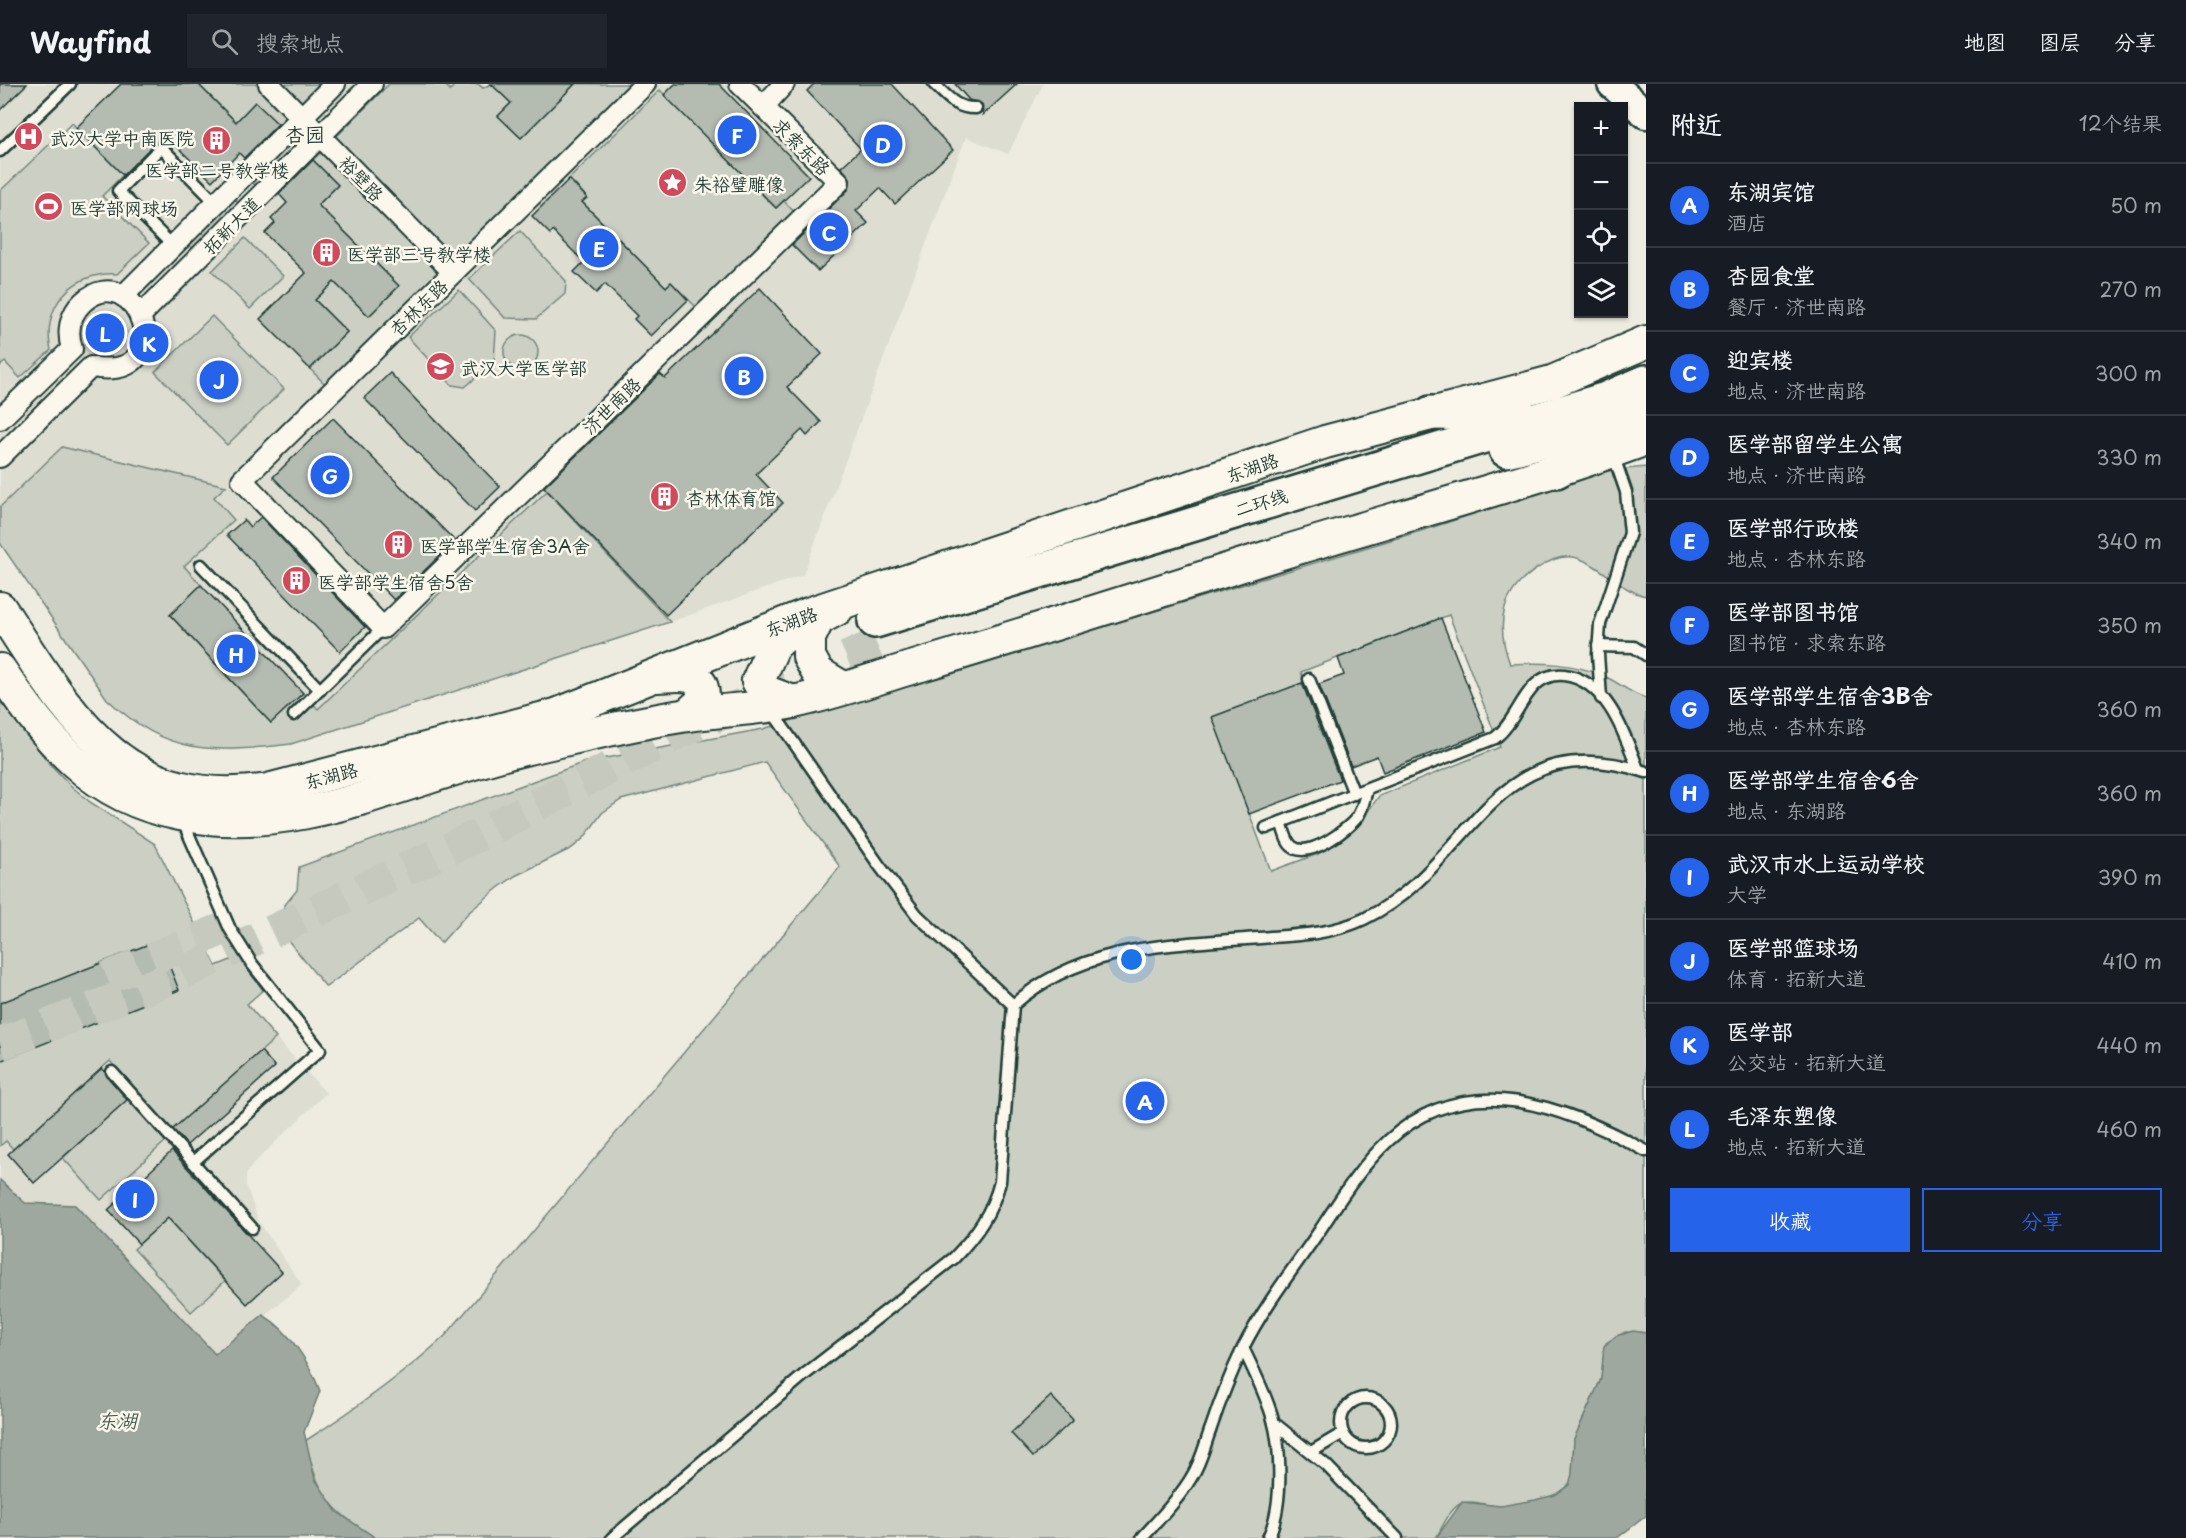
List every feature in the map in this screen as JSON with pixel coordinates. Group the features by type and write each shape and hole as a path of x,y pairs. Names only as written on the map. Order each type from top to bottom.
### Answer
{"highway":[{"name":"二环线","path":"871,620 1606,399 1646,382"},
{"path":"1431,413 1493,414 1606,399"},
{"name":"二环线","path":"871,620 1511,448 1604,426 1646,410"},
{"path":"1556,471 1646,419"}],"main road":[{"path":"1612,84 1646,114"},
{"name":"东湖路","path":"0,608 74,717 106,750 146,776 191,789 252,792 288,786 556,715 648,676 811,613 871,620 1325,442 1552,382 1646,342"},
{"name":"东湖路","path":"0,670 42,728 86,774 135,802 180,814 247,819 306,813 519,750 766,699 843,688 1066,622 1424,508 1556,471 1646,439"},
{"path":"766,699 774,645 811,613"},
{"path":"843,688 818,673 809,657 809,638 818,619 871,620"},
{"path":"692,659 743,670 766,699"},
{"path":"648,676 690,674 698,681 704,690 703,700 687,715"}],"street":[{"name":"裕壁路","path":"269,84 453,272"},
{"name":"拓新大道","path":"141,315 245,193 302,117 334,84"},
{"name":"拓新大道","path":"123,296 216,202 245,193 321,135 372,84"},
{"name":"杏林东路","path":"383,628 242,480 645,84"},
{"name":"求索东路","path":"740,84 839,182"},
{"path":"763,107 784,84"},
{"name":"济世南路","path":"383,628 839,182"},
{"path":"0,419 72,350 70,324 78,307 97,294 109,293 123,296 141,315 144,339 136,357 120,368 106,370 91,367 0,457"}],"lane":[{"path":"2,146 70,84"},
{"path":"934,84 957,105 976,108"},
{"path":"173,246 118,191 161,147 216,202"},
{"path":"1601,698 1598,646 1604,609 1630,532 1626,492 1612,451"},
{"path":"201,565 320,690"},
{"path":"294,715 383,628"},
{"path":"1598,646 1634,647 1646,656"},
{"path":"1266,828 1495,738 1505,728 1535,685 1547,678 1559,675 1575,678 1601,698 1642,770"},
{"path":"1309,679 1354,794"},
{"path":"766,699 879,865 917,915 1013,1005"},
{"path":"612,1538 804,1375 954,1258 973,1238 994,1203 1000,1182 1013,1005 1048,977 1115,952 1310,934 1351,925 1407,893 1496,796 1526,775 1544,767 1580,762 1642,770"},
{"path":"1281,822 1294,848 1302,850 1322,844 1338,835 1353,821 1361,810 1367,789"},
{"path":"180,814 230,929 252,964 320,1050 193,1162"},
{"path":"112,1072 252,1228"},
{"path":"1142,1538 1192,1478 1243,1348 1358,1175 1390,1139 1422,1117 1456,1105 1480,1101 1527,1102 1580,1118 1646,1150"},
{"path":"1243,1348 1274,1423 1279,1480 1274,1518 1268,1538"},
{"path":"1371,1399 1379,1402 1389,1414 1388,1434 1381,1443 1374,1447 1358,1447 1351,1443 1343,1433 1342,1413 1354,1401 1371,1399"},
{"path":"1274,1423 1311,1452 1347,1485 1397,1538"},
{"path":"1311,1452 1343,1433"}],"shaded area":[{"name":"武汉大学医学部","path":"0,84 1043,84 1008,154 966,137 803,575 670,622 291,744 232,751 191,747 160,737 121,712 107,699 78,659 0,543"},
{"path":"198,84 319,84 278,125 255,102 236,122"},
{"path":"389,84 444,84 450,90 456,84 478,84 483,88 491,84 511,103 499,116 521,138 572,87 570,84 637,84 327,386 310,369 347,332 315,300 334,282 369,316 399,286 318,205 338,185 313,160"},
{"path":"660,90 776,208 784,201 795,213 698,309 671,282 666,287 582,202 587,197 569,179"},
{"path":"72,123 123,175 102,196 149,243 117,274 86,279 74,285 63,295 51,320 49,334 51,350 20,378 5,362 0,366 0,191"},
{"path":"296,132 303,140 257,187 250,180"},
{"path":"233,197 240,204 194,250 187,243"},
{"path":"520,231 566,281 565,294 536,319 505,318 469,279"},
{"path":"245,238 283,276 250,309 212,271"},
{"path":"459,290 496,331 494,362 465,387 452,385 408,337"},
{"path":"212,316 284,389 227,445 155,372"},
{"path":"521,335 533,340 538,352 533,364 521,369 509,364 504,352 509,340"},
{"path":"62,447 226,486 214,497 234,520 184,566 201,585 170,615 271,723 303,693 318,709 547,491 670,622 291,744 215,749 171,741 129,718 107,699 0,543 0,507"},
{"path":"1646,467 1646,538 1642,540 1646,549 1646,596 1627,588 1583,560 1563,557 1542,565 1526,577 1509,598 1504,610 1503,622 1505,649 1510,664 1546,663 1581,668 1604,676 1646,698 1646,1333 1625,1332 1606,1343 1601,1379 1574,1439 1572,1480 1566,1487 1548,1498 1526,1504 1496,1506 1473,1502 1460,1504 1449,1515 1436,1538 376,1538 346,1518 327,1499 315,1474 305,1441 378,1391 446,1335 840,867 765,762 621,800 602,813 584,838 572,848 515,876 498,888 468,913 441,943 419,918 326,987 278,928 284,906 297,890 299,867 585,762 763,729 1424,530 1605,471","holes":["1449,615 1500,747 1379,796 1358,825 1338,843 1318,854 1271,871 1213,717 1305,682 1301,672"]},
{"path":"0,701 50,764 69,784 90,802 155,844 216,966 238,957 263,990 247,1004 276,1038 172,1130 110,1061 13,1149 6,1141 0,1146"},
{"path":"276,1038 326,1093 254,1163 246,1174 246,1185 259,1222 302,1285 216,1354 75,1205 25,1203 0,1180 0,1146 6,1141 13,1149 110,1061 172,1130"},
{"path":"129,1098 167,1140 101,1200 63,1158"},
{"path":"168,1218 225,1281 191,1312 134,1249"}],"water":[{"name":"东湖","path":"0,1180 25,1203 75,1205 215,1354 263,1315 282,1330 298,1348 320,1391 304,1432 315,1479 337,1512 376,1538 0,1538"},
{"path":"1633,1331 1646,1333 1646,1516 1617,1538 1436,1538 1462,1502 1501,1506 1555,1495 1569,1485 1574,1439 1601,1379 1604,1346 1616,1336"}],"building":[{"path":"0,84 27,84 0,110"},
{"path":"121,84 198,84 236,122 255,102 278,124 244,158 239,153 212,181 164,134 123,175 76,128"},
{"path":"491,84 575,84 521,138 498,116 511,103"},
{"path":"675,84 719,84 809,176 776,208 664,95"},
{"path":"814,84 892,84 953,150 895,204 880,188 856,211 868,223 818,271 792,245 848,190 850,178 841,167 861,149 807,91"},
{"path":"955,84 1017,84 983,115 982,104 969,100"},
{"name":"医学部三号教学楼","path":"313,160 338,185 318,205 399,286 369,316 334,282 315,300 347,332 310,369 260,319 306,273 265,233 275,223 271,219 287,203 279,194"},
{"path":"569,179 587,198 582,202 666,287 671,282 688,300 651,336 634,319 637,316 605,284 596,293 574,272 584,262 553,231 550,234 532,216"},
{"name":"杏林体育馆","path":"760,288 822,354 787,387 821,422 807,436 802,430 756,474 783,503 666,615 544,487 660,374 665,378"},
{"path":"390,373 500,487 475,511 364,398"},
{"path":"333,418 455,541 394,600 273,477"},
{"name":"医学部学生宿舍5舍","path":"261,517 365,627 340,652 227,535 244,520 250,527"},
{"path":"201,585 303,693 271,723 170,615"},
{"path":"1441,618 1486,732 1383,772 1377,756 1351,766 1319,684 1344,675 1338,658"},
{"path":"1302,683 1340,780 1249,814 1212,717"},
{"path":"159,940 179,990 0,1061 0,1003"},
{"path":"261,1051 275,1067 187,1145 173,1129"},
{"path":"102,1068 127,1100 34,1183 8,1154"},
{"path":"172,1151 282,1272 247,1304 168,1218 139,1244 108,1210"},
{"path":"1051,1396 1073,1420 1033,1457 1011,1433"}],"tunnel":[{"path":"0,1044 174,977 466,841 678,733 882,642"},
{"path":"107,978 225,928"}],"place":[{"name":"医学部图书馆","path":"737,135"},
{"name":"武汉大学中南医院","path":"29,137"},
{"name":"医学部二号教学楼","path":"217,140"},
{"name":"医学部留学生公寓","path":"883,144"},
{"name":"朱裕璧雕像","path":"673,183"},
{"name":"医学部网球场","path":"49,207"},
{"name":"迎宾楼","path":"829,232"},
{"name":"医学部行政楼","path":"599,248"},
{"name":"医学部三号教学楼","path":"326,253"},
{"name":"毛泽东塑像","path":"105,333"},
{"name":"医学部","path":"149,343"},
{"name":"武汉大学医学部","path":"440,367"},
{"name":"杏园食堂","path":"744,376"},
{"name":"医学部篮球场","path":"219,380"},
{"name":"医学部学生宿舍3B舍","path":"330,475"},
{"name":"杏林体育馆","path":"665,497"},
{"name":"医学部学生宿舍3A舍","path":"399,545"},
{"name":"医学部学生宿舍5舍","path":"297,581"},
{"name":"医学部学生宿舍6舍","path":"236,654"},
{"name":"东湖宾馆","path":"1145,1101"},
{"name":"武汉市水上运动学校","path":"135,1199"}],"district":[{"name":"杏园","path":"305,134"}]}
